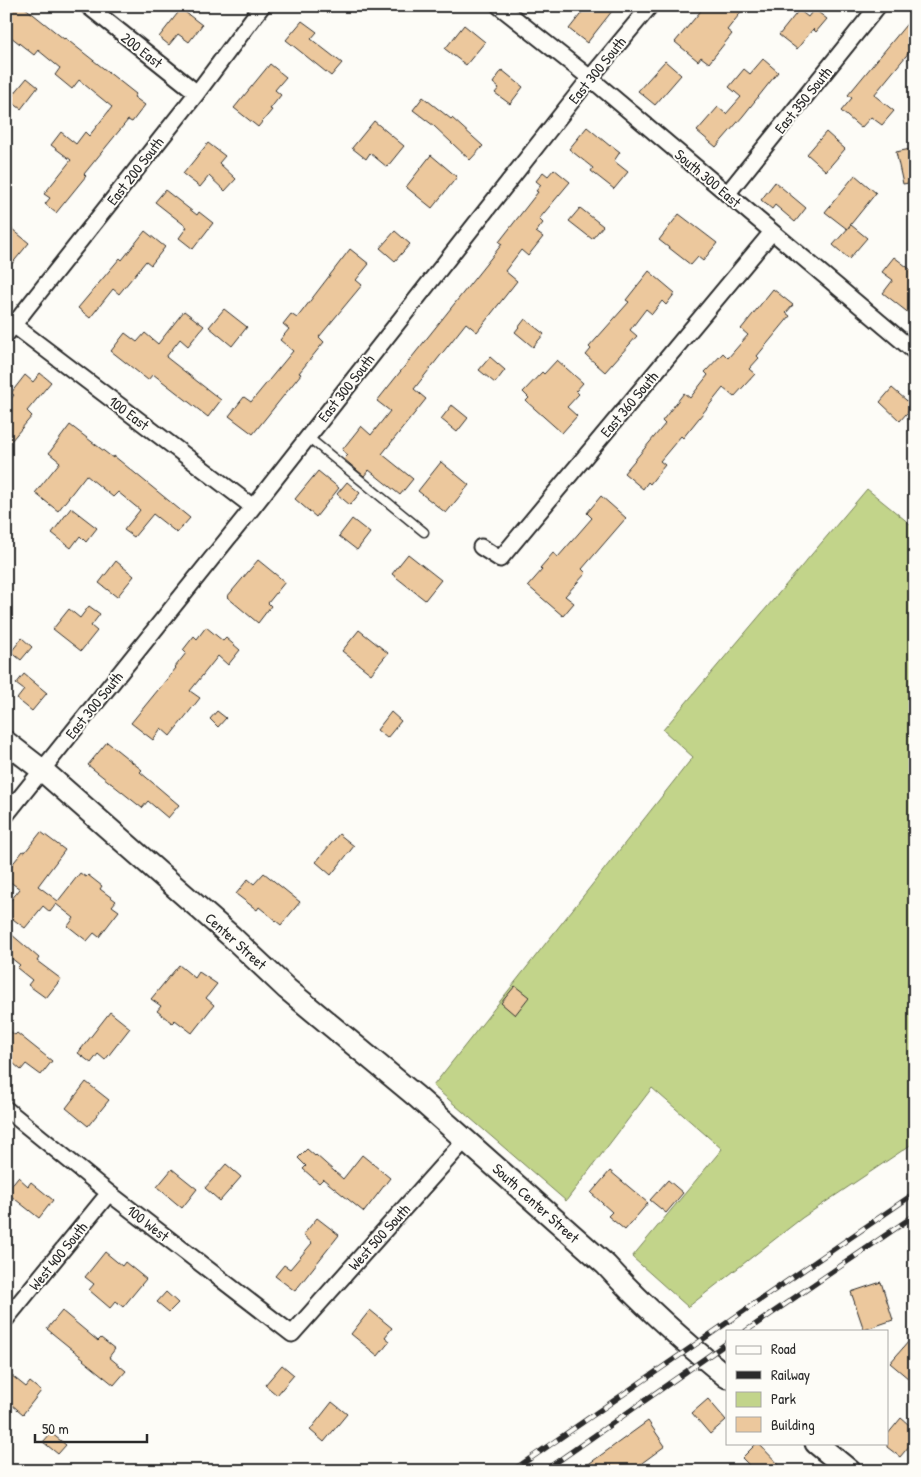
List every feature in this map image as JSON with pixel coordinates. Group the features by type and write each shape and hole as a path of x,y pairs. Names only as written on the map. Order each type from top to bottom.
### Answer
{"street":[{"name":"200 East","path":"88,6 197,93"},
{"name":"East 200 South","path":"9,326 197,93 262,6"},
{"name":"South 300 East","path":"499,6 590,78 915,352"},
{"name":"East 300 South","path":"6,815 308,437 590,78 650,6"},
{"name":"East 350 South","path":"727,194 878,6"},
{"name":"East 360 South","path":"481,547 500,559 772,232"},
{"name":"100 East","path":"9,326 252,507"},
{"name":"Center Street","path":"6,742 42,770 232,937 287,988 417,1097 465,1140"},
{"name":"100 West","path":"6,1109 109,1193 292,1334"},
{"name":"South Center Street","path":"465,1140 606,1265 631,1293 690,1347 726,1376"},
{"name":"West 500 South","path":"292,1334 465,1140"},
{"name":"West 400 South","path":"6,1319 109,1193"},
{"name":"South Center Street","path":"606,1265 637,1285 726,1363"},
{"path":"817,1444 850,1471"}],"lane":[{"path":"308,437 424,532"}],"green space":[{"path":"867,489 915,528 915,1142 802,1218 688,1307 632,1257 722,1149 652,1088 566,1201 433,1086 693,757 663,730"}],"building":[{"path":"6,6 23,6 136,94 134,97 145,105 132,122 128,120 84,174 86,176 56,213 45,204 50,198 44,194 71,160 51,145 61,132 76,144 85,132 89,136 112,107 79,80 72,89 55,75 60,68 38,50 34,55 6,33"},
{"path":"587,6 616,6 587,43 569,29"},
{"path":"705,6 746,6 727,30 732,34 709,63 701,57 698,61 675,42"},
{"path":"181,9 202,25 189,42 178,34 169,45 159,37"},
{"path":"814,9 827,19 816,32 813,29 797,49 779,35 799,10 808,17"},
{"path":"915,14 915,45 874,95 894,111 882,125 871,117 861,128 841,111 852,98 848,95"},
{"path":"302,21 317,32 311,39 342,63 331,76 286,40"},
{"path":"464,25 485,42 466,65 445,49"},
{"path":"763,59 778,72 716,147 697,131 718,107 726,114 741,97 729,87 744,69 750,74"},
{"path":"665,61 681,75 655,105 638,91"},
{"path":"270,64 286,77 275,90 281,95 258,127 234,108"},
{"path":"502,70 523,87 510,104 495,93 499,88 493,83"},
{"path":"27,78 38,87 21,109 9,100"},
{"path":"423,97 452,118 483,146 470,160 434,126 413,110"},
{"path":"374,121 404,146 387,167 370,153 366,159 352,148"},
{"path":"587,127 620,152 614,161 628,172 614,189 591,171 593,168 569,149"},
{"path":"826,132 845,149 826,171 807,154"},
{"path":"208,143 225,156 219,163 236,179 225,191 209,176 200,187 183,174"},
{"path":"915,148 915,182 903,184 896,152"},
{"path":"431,155 457,177 432,208 406,187"},
{"path":"554,169 570,182 539,219 543,223 536,232 543,237 528,256 521,250 505,271 517,281 477,332 466,323 414,389 426,399 382,454 413,479 400,495 369,470 364,476 344,459 348,455 342,450 361,426 371,435 390,411 377,401 502,244 499,242 538,192 536,191 541,185 536,181 543,172 548,176"},
{"path":"855,175 876,193 847,229 825,212"},
{"path":"775,182 806,208 795,222 775,205 772,209 761,200"},
{"path":"165,190 197,215 199,212 213,223 193,249 179,238 187,227 155,202"},
{"path":"580,208 603,226 592,239 569,221"},
{"path":"679,214 717,243 703,261 698,257 691,265 659,240"},
{"path":"6,224 29,243 6,271"},
{"path":"851,225 867,238 849,259 833,245"},
{"path":"145,231 165,247 151,265 146,261 119,294 113,289 90,318 78,308 120,258 122,260"},
{"path":"395,231 410,244 395,261 380,248"},
{"path":"350,249 369,264 356,280 362,285 319,337 324,342 253,434 229,416 244,397 251,402 293,351 280,340 289,329 283,324 291,314 297,318"},
{"path":"894,257 915,273 915,318 883,293 893,280 882,272"},
{"path":"649,271 675,293 666,305 662,301 652,314 646,309 630,330 637,336 605,372 586,355 591,349 589,347 629,302 626,300"},
{"path":"773,289 793,305 786,313 790,316 757,356 759,358 749,369 755,374 734,397 723,388 683,438 681,436 660,461 665,465 650,484 648,482 643,489 624,473 665,424 662,421 684,393 690,398 708,375 705,372 723,353 728,358 748,335 741,329"},
{"path":"224,309 247,327 232,346 209,327"},
{"path":"184,311 204,326 188,346 180,339 166,357 221,400 208,417 153,374 148,380 111,351 125,333 137,342 145,333 158,344"},
{"path":"525,319 544,334 533,347 515,332"},
{"path":"490,357 505,370 495,383 479,370"},
{"path":"557,360 583,383 576,391 579,394 567,407 577,416 562,433 526,401 529,398 523,392 542,372 544,374"},
{"path":"40,373 51,382 27,411 32,416 6,447 6,405 14,395 11,393 25,375 33,382"},
{"path":"892,388 913,406 900,421 880,402"},
{"path":"452,405 468,418 457,432 441,419"},
{"path":"70,425 113,458 114,456 190,518 177,533 153,514 134,537 124,530 140,510 118,492 113,497 86,475 58,511 35,493 60,462 49,453"},
{"path":"441,462 469,485 446,513 418,491"},
{"path":"318,471 339,488 316,517 295,499"},
{"path":"347,482 360,493 350,505 337,494"},
{"path":"601,496 626,518 582,569 586,573 565,596 574,603 563,616 528,586 553,553 558,557 592,518 587,513"},
{"path":"71,508 97,528 86,542 80,536 71,548 52,533"},
{"path":"352,519 370,533 357,550 339,536"},
{"path":"408,554 441,580 425,600 392,574"},
{"path":"258,560 285,582 268,603 271,606 258,623 227,597"},
{"path":"116,561 134,576 117,597 99,583"},
{"path":"89,606 100,614 91,626 97,631 81,651 53,629 69,609 80,618"},
{"path":"206,627 223,641 226,638 240,650 228,665 218,656 190,691 200,698 170,736 161,728 153,740 131,723 176,668 186,653 183,650 194,636 197,639"},
{"path":"359,630 388,653 371,674 342,651"},
{"path":"22,638 32,647 21,660 11,652"},
{"path":"24,674 47,693 32,711 17,699 24,690 16,684"},
{"path":"217,711 226,718 218,727 210,719"},
{"path":"391,712 401,721 387,738 377,730"},
{"path":"107,742 142,770 140,772 179,805 168,818 148,801 142,808 88,765"},
{"path":"41,832 65,850 38,886 58,901 80,873 86,877 88,875 102,886 100,889 116,901 112,906 119,911 99,937 94,933 87,941 68,926 74,918 56,904 50,912 43,906 25,928 6,914 6,906 20,889 6,879 6,872"},
{"path":"339,834 354,846 331,875 316,862"},
{"path":"264,873 300,902 281,925 259,907 257,910 236,894 248,879 254,884"},
{"path":"11,934 39,958 37,961 61,979 46,998 28,985 32,980 17,968 20,965 6,954 6,941"},
{"path":"179,965 195,978 199,972 217,984 206,998 214,1005 192,1033 175,1020 172,1023 157,1011 161,1006 151,999"},
{"path":"515,986 529,997 515,1015 501,1003"},
{"path":"110,1012 130,1028 105,1060 98,1054 91,1063 78,1053"},
{"path":"6,1028 15,1035 17,1033 52,1061 41,1075 26,1064 21,1070 13,1063 6,1072"},
{"path":"86,1082 109,1100 88,1126 66,1108"},
{"path":"307,1149 343,1179 362,1155 390,1178 364,1212 323,1179 319,1183 303,1169 306,1166 298,1158"},
{"path":"226,1164 241,1177 220,1201 205,1188"},
{"path":"172,1169 197,1189 182,1208 157,1187"},
{"path":"610,1171 648,1203 625,1230 608,1216 612,1212 591,1193"},
{"path":"18,1177 28,1186 31,1182 53,1200 39,1218 6,1192"},
{"path":"668,1180 683,1193 666,1213 650,1200"},
{"path":"317,1218 339,1235 295,1291 275,1276 284,1265 290,1269 312,1243 303,1235"},
{"path":"105,1252 122,1266 125,1262 146,1279 123,1307 116,1301 110,1308 89,1290 94,1284 85,1277"},
{"path":"881,1282 893,1320 864,1330 851,1292"},
{"path":"166,1292 178,1303 169,1312 157,1302"},
{"path":"370,1310 392,1328 385,1337 390,1341 378,1356 351,1334"},
{"path":"62,1311 98,1341 101,1338 115,1349 109,1357 126,1371 114,1385 47,1329"},
{"path":"915,1334 915,1384 890,1363"},
{"path":"282,1365 294,1375 277,1395 265,1385"},
{"path":"6,1371 26,1387 30,1382 41,1391 23,1414 6,1400"},
{"path":"708,1399 726,1420 710,1434 692,1413"},
{"path":"332,1402 347,1414 324,1442 310,1430"},
{"path":"901,1418 915,1430 915,1439 900,1457 887,1447 888,1434"},
{"path":"648,1421 665,1446 631,1471 579,1471"},
{"path":"51,1433 66,1445 58,1454 43,1442"},
{"path":"756,1444 759,1444 785,1471 755,1471 742,1458"}],"railway":[{"path":"512,1471 915,1193"},
{"path":"747,1330 915,1215"},
{"path":"544,1471 726,1344"}]}
